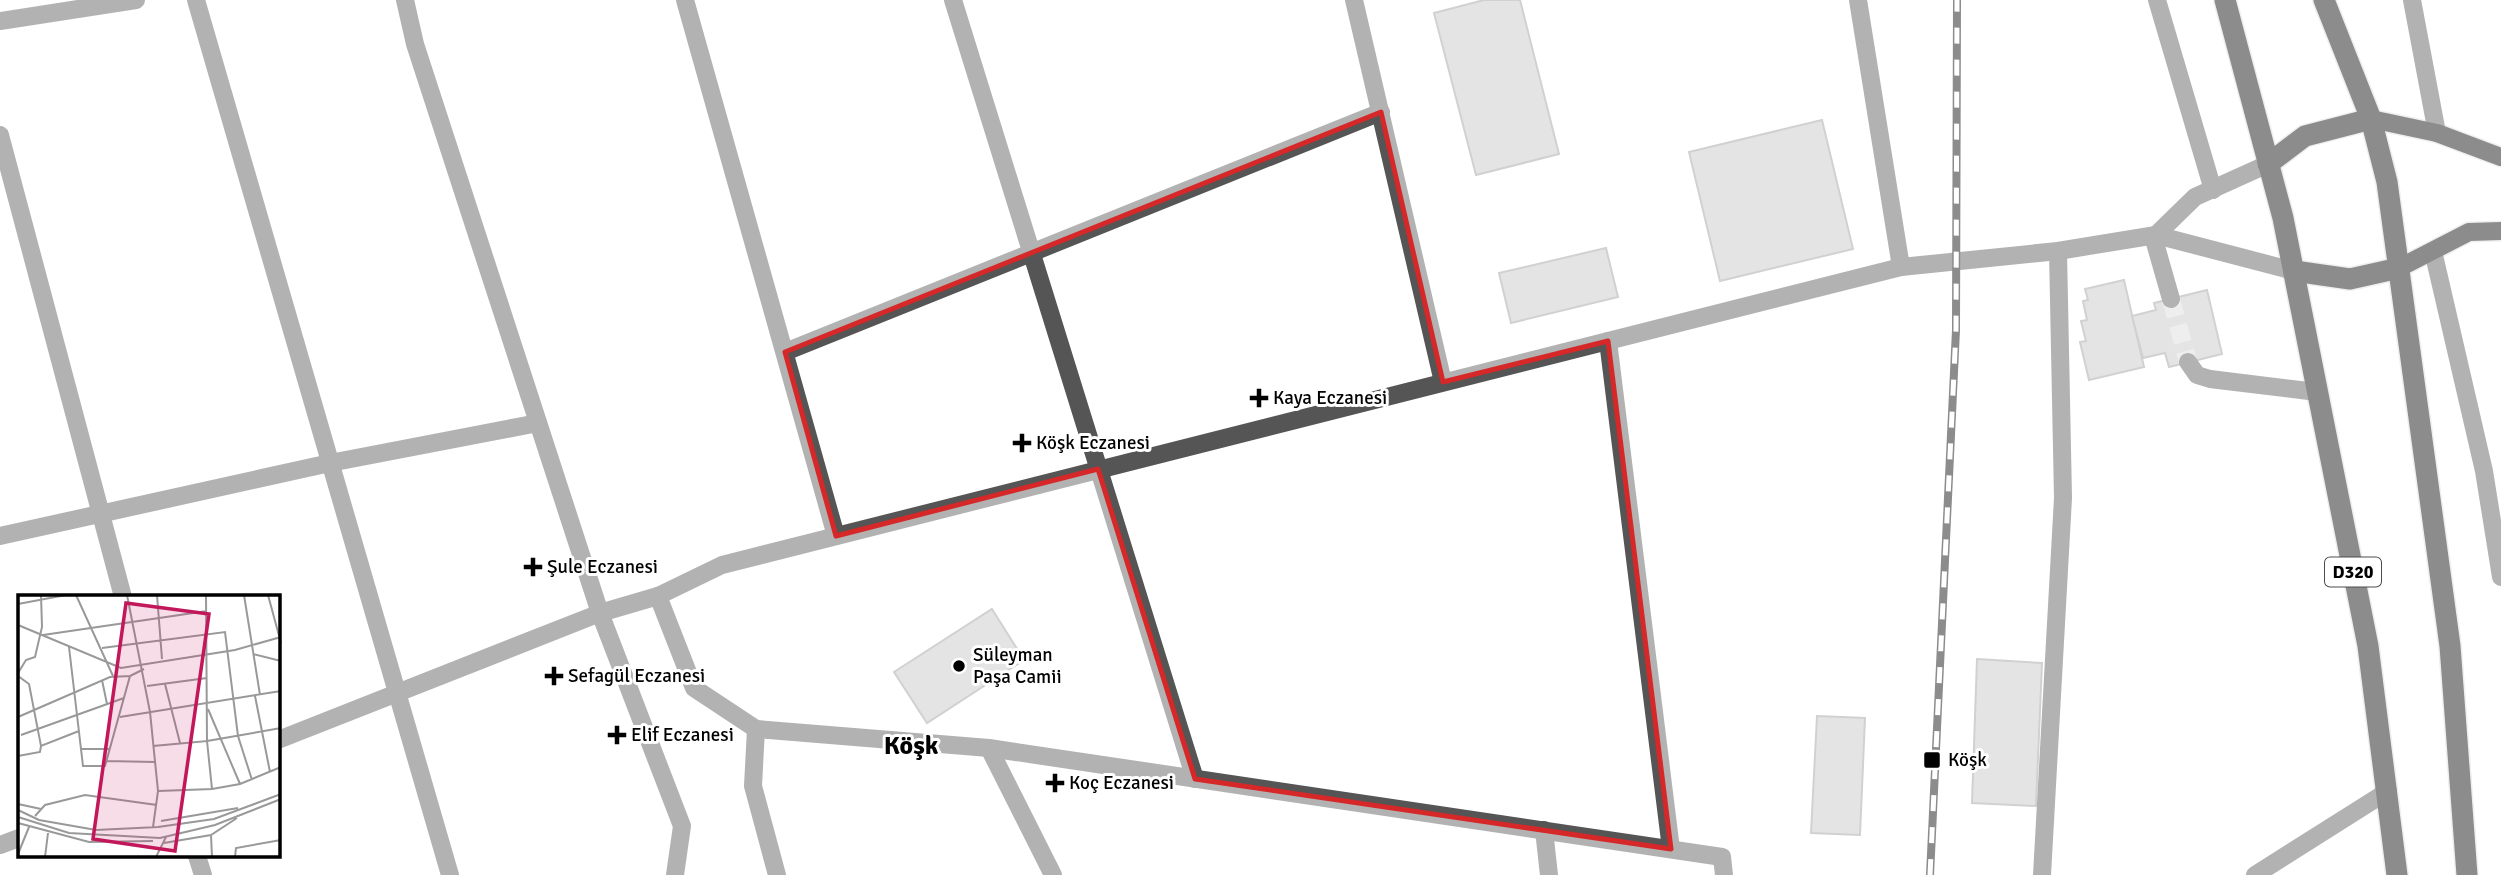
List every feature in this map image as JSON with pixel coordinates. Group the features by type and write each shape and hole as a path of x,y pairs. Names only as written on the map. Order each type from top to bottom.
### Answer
{"highway":[{"name":"D320","path":"2225,0 2294,271 2318,392 2368,646 2398,875"},
{"path":"2324,0 2371,119 2386,182 2450,646 2467,875"},
{"path":"2268,164 2305,136 2371,119"},
{"path":"2294,271 2350,279 2399,268"}],"main road":[{"path":"2371,119 2437,133 2501,156"},
{"path":"2399,268 2469,232 2501,231"}],"street":[{"path":"0,22 136,0"},
{"path":"196,0 450,875"},
{"path":"404,0 415,44 600,613 682,826 675,875"},
{"path":"685,0 836,536"},
{"path":"953,0 1195,779"},
{"path":"1354,0 1443,382"},
{"path":"1858,0 1901,267"},
{"path":"2158,0 2213,190"},
{"path":"2412,0 2437,133"},
{"path":"785,352 1381,112"},
{"path":"0,135 122,595"},
{"path":"2154,236 2194,197 2268,164"},
{"path":"2154,236 2171,299"},
{"path":"280,739 600,613 657,596 722,565 1901,267 2058,251 2154,236 2294,271"},
{"path":"2042,875 2063,498 2058,251"},
{"path":"2433,251 2493,470 2501,577"},
{"path":"1608,341 1671,849"},
{"path":"2188,362 2197,374 2210,379 2318,392"},
{"path":"0,536 330,463 538,423"},
{"path":"657,596 694,688 756,729 989,748 1671,849 1722,857 1724,875"},
{"path":"756,729 752,786 777,875"},
{"path":"989,748 1053,875"},
{"path":"2255,875 2388,791"},
{"path":"1544,830 1549,875"},
{"path":"0,845 18,838"},
{"path":"198,858 203,875"}],"highlighted area":[{"path":"1381,112 1443,382 1608,341 1671,849 1195,779 1098,469 836,536 785,352"}],"building":[{"path":"1484,0 1520,0 1559,154 1476,175 1434,13"},
{"path":"1822,120 1853,249 1720,281 1689,152"},
{"path":"1606,248 1618,297 1511,323 1499,273"},
{"path":"2124,280 2144,367 2089,380 2080,342 2086,341 2081,321 2087,320 2083,301 2088,300 2085,289"},
{"path":"2207,290 2222,354 2169,367 2165,353 2143,358 2132,316 2156,310 2154,303"},
{"name":"Süleyman Paşa Camii","path":"992,609 1024,660 927,723 894,672"},
{"path":"1977,659 2042,663 2036,806 1972,803"},
{"path":"1817,716 1865,718 1860,835 1811,833"}],"tunnel":[{"path":"2171,299 2188,362"}],"railway":[{"path":"1930,875 1956,330 1957,0"}],"place":[{"name":"Kaya Eczanesi","path":"1259,398"},
{"name":"Köşk Eczanesi","path":"1022,443"},
{"name":"Şule Eczanesi","path":"533,567"},
{"name":"Süleyman Paşa Camii","path":"959,666"},
{"name":"Sefagül Eczanesi","path":"554,676"},
{"name":"Elif Eczanesi","path":"617,735"},
{"name":"Köşk","path":"1932,760"},
{"name":"Koç Eczanesi","path":"1055,783"}],"district":[{"name":"Köşk","path":"911,746"}]}
